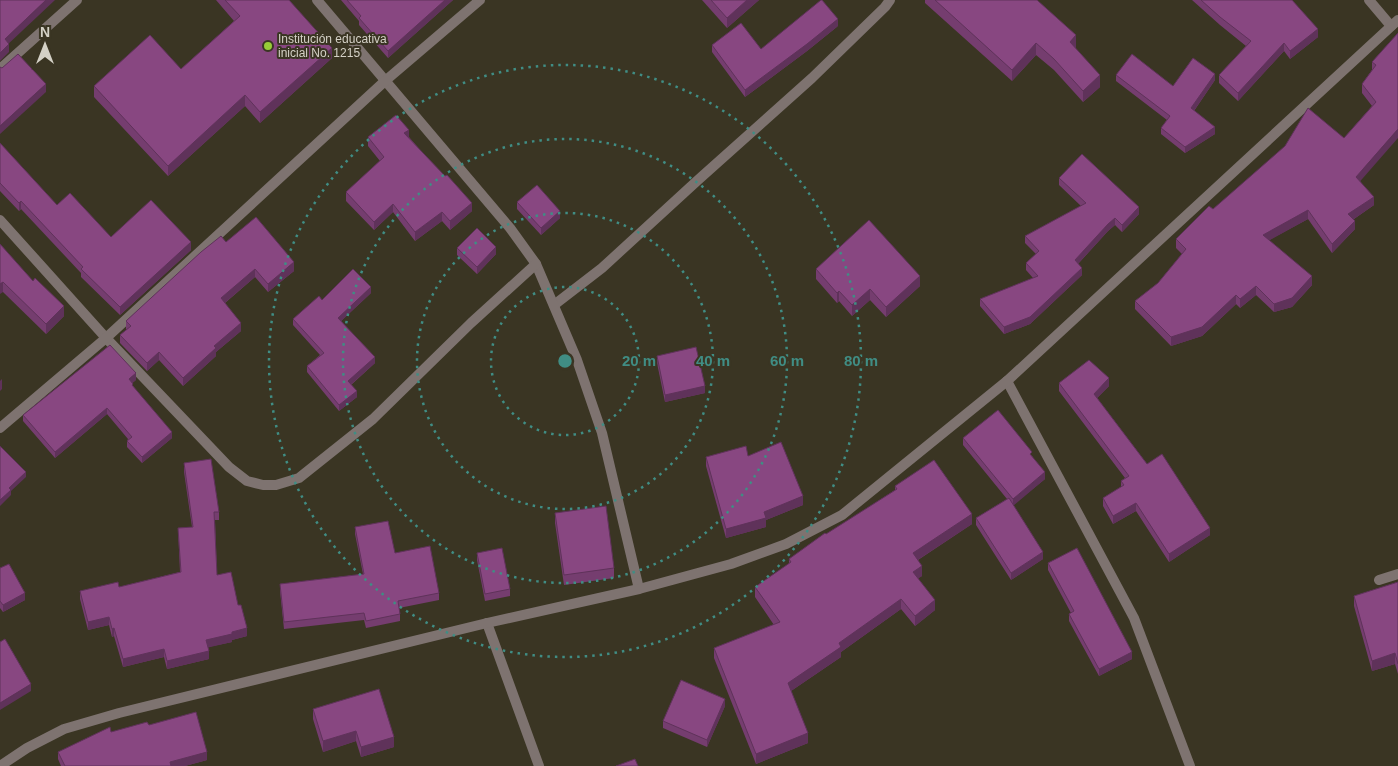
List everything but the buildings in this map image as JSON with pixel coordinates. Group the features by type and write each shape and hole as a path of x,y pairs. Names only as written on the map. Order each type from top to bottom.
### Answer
{"street":[{"path":"0,69 77,0"},
{"path":"317,0 510,228 536,264 577,360 602,433 638,589"},
{"path":"0,428 106,338 385,81 480,0"},
{"path":"554,305 602,268 812,78 890,0"},
{"path":"0,766 27,748 64,729 119,713 486,623 638,589 731,564 786,544 842,515 1006,381 1394,23 1368,0"},
{"path":"0,220 106,338 229,467 247,481 263,485 288,483 299,478 373,419 471,323 536,264"},
{"path":"1006,381 1134,618 1190,766"},
{"path":"1379,580 1398,574"},
{"path":"486,623 539,766"}],"place":[{"name":"Institución educativa inicial No. 1215","path":"268,46"}]}
